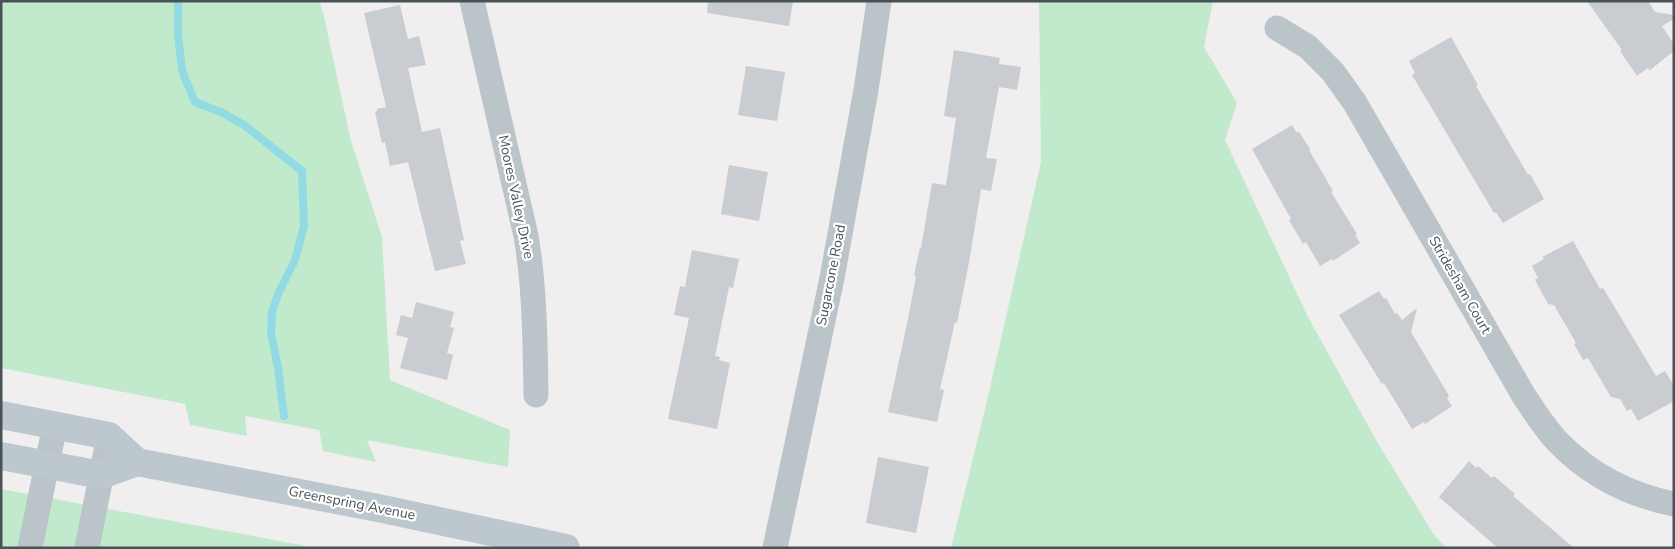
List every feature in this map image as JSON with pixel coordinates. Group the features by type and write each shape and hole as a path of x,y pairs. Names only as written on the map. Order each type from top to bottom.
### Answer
{"main road":[{"path":"1,415 109,436 137,462 101,475 1,456"},
{"name":"Greenspring Avenue","path":"137,462 369,506 566,548"}],"street":[{"name":"Moores Valley Drive","path":"472,1 526,236 535,312 536,395"},
{"name":"Sugarcone Road","path":"775,548 832,278 866,90 879,1"},
{"name":"Stridesham Court","path":"1277,28 1308,47 1333,72 1355,102 1524,396 1556,440 1587,468 1619,487 1656,501 1674,504"},
{"path":"30,548 55,425"},
{"path":"87,548 109,436"}],"green space":[{"path":"1,1 319,1 351,141 382,237 390,380 510,430 508,467 367,440 376,462 323,451 319,430 245,416 247,436 190,425 185,404 1,368"},
{"path":"1039,1 1213,1 1204,47 1237,103 1225,140 1307,315 1376,440 1434,535 1447,548 951,548 987,401 1041,162"},
{"path":"1,489 317,548 1,548"}],"building":[{"path":"708,1 793,1 789,26 707,13"},
{"path":"1587,1 1648,1 1655,12 1674,15 1674,19 1662,26 1674,44 1674,51 1650,70 1648,68 1637,76 1620,51 1622,50"},
{"path":"400,5 408,39 419,36 426,65 408,68 422,132 440,128 464,240 460,241 466,264 435,271 408,162 390,166 385,142 382,143 375,112 377,109 386,107 364,13"},
{"path":"1451,37 1478,85 1476,86 1544,199 1503,223 1496,212 1494,213 1412,75 1415,73 1409,61"},
{"path":"954,50 1000,58 999,64 1021,67 1017,90 999,87 986,158 997,159 991,191 981,189 957,323 955,322 940,389 944,390 937,422 888,412 909,314 916,276 914,275 921,248 932,183 946,185 956,118 944,116"},
{"path":"746,66 785,72 777,121 738,115"},
{"path":"1292,125 1310,149 1333,191 1331,192 1357,234 1355,235 1360,243 1333,261 1332,259 1320,266 1306,242 1303,244 1289,220 1291,219 1252,149"},
{"path":"729,165 768,172 759,221 721,214"},
{"path":"1573,241 1600,289 1603,288 1656,376 1665,371 1674,386 1674,401 1638,421 1631,409 1627,411 1620,399 1611,397 1588,358 1583,360 1574,344 1576,343 1554,305 1548,304 1535,280 1538,278 1532,266 1544,259 1542,257"},
{"path":"692,250 739,259 733,288 729,287 715,356 720,357 719,360 730,363 717,429 668,419 689,318 674,315 680,286 685,287"},
{"path":"1379,291 1384,299 1386,298 1395,314 1397,313 1402,320 1417,308 1411,332 1449,396 1447,398 1452,406 1425,424 1424,422 1412,429 1339,315"},
{"path":"416,302 454,312 450,327 454,328 447,353 453,355 447,380 400,368 408,338 396,335 401,315 412,318"},
{"path":"878,457 929,467 916,533 866,523"},
{"path":"1469,461 1492,478 1494,476 1515,494 1513,496 1574,548 1498,548 1439,497"}],"waterway":[{"path":"178,1 178,35 182,71 195,102 223,113 244,125 302,171 304,226 295,260 279,292 272,312 271,333 284,416"}]}
